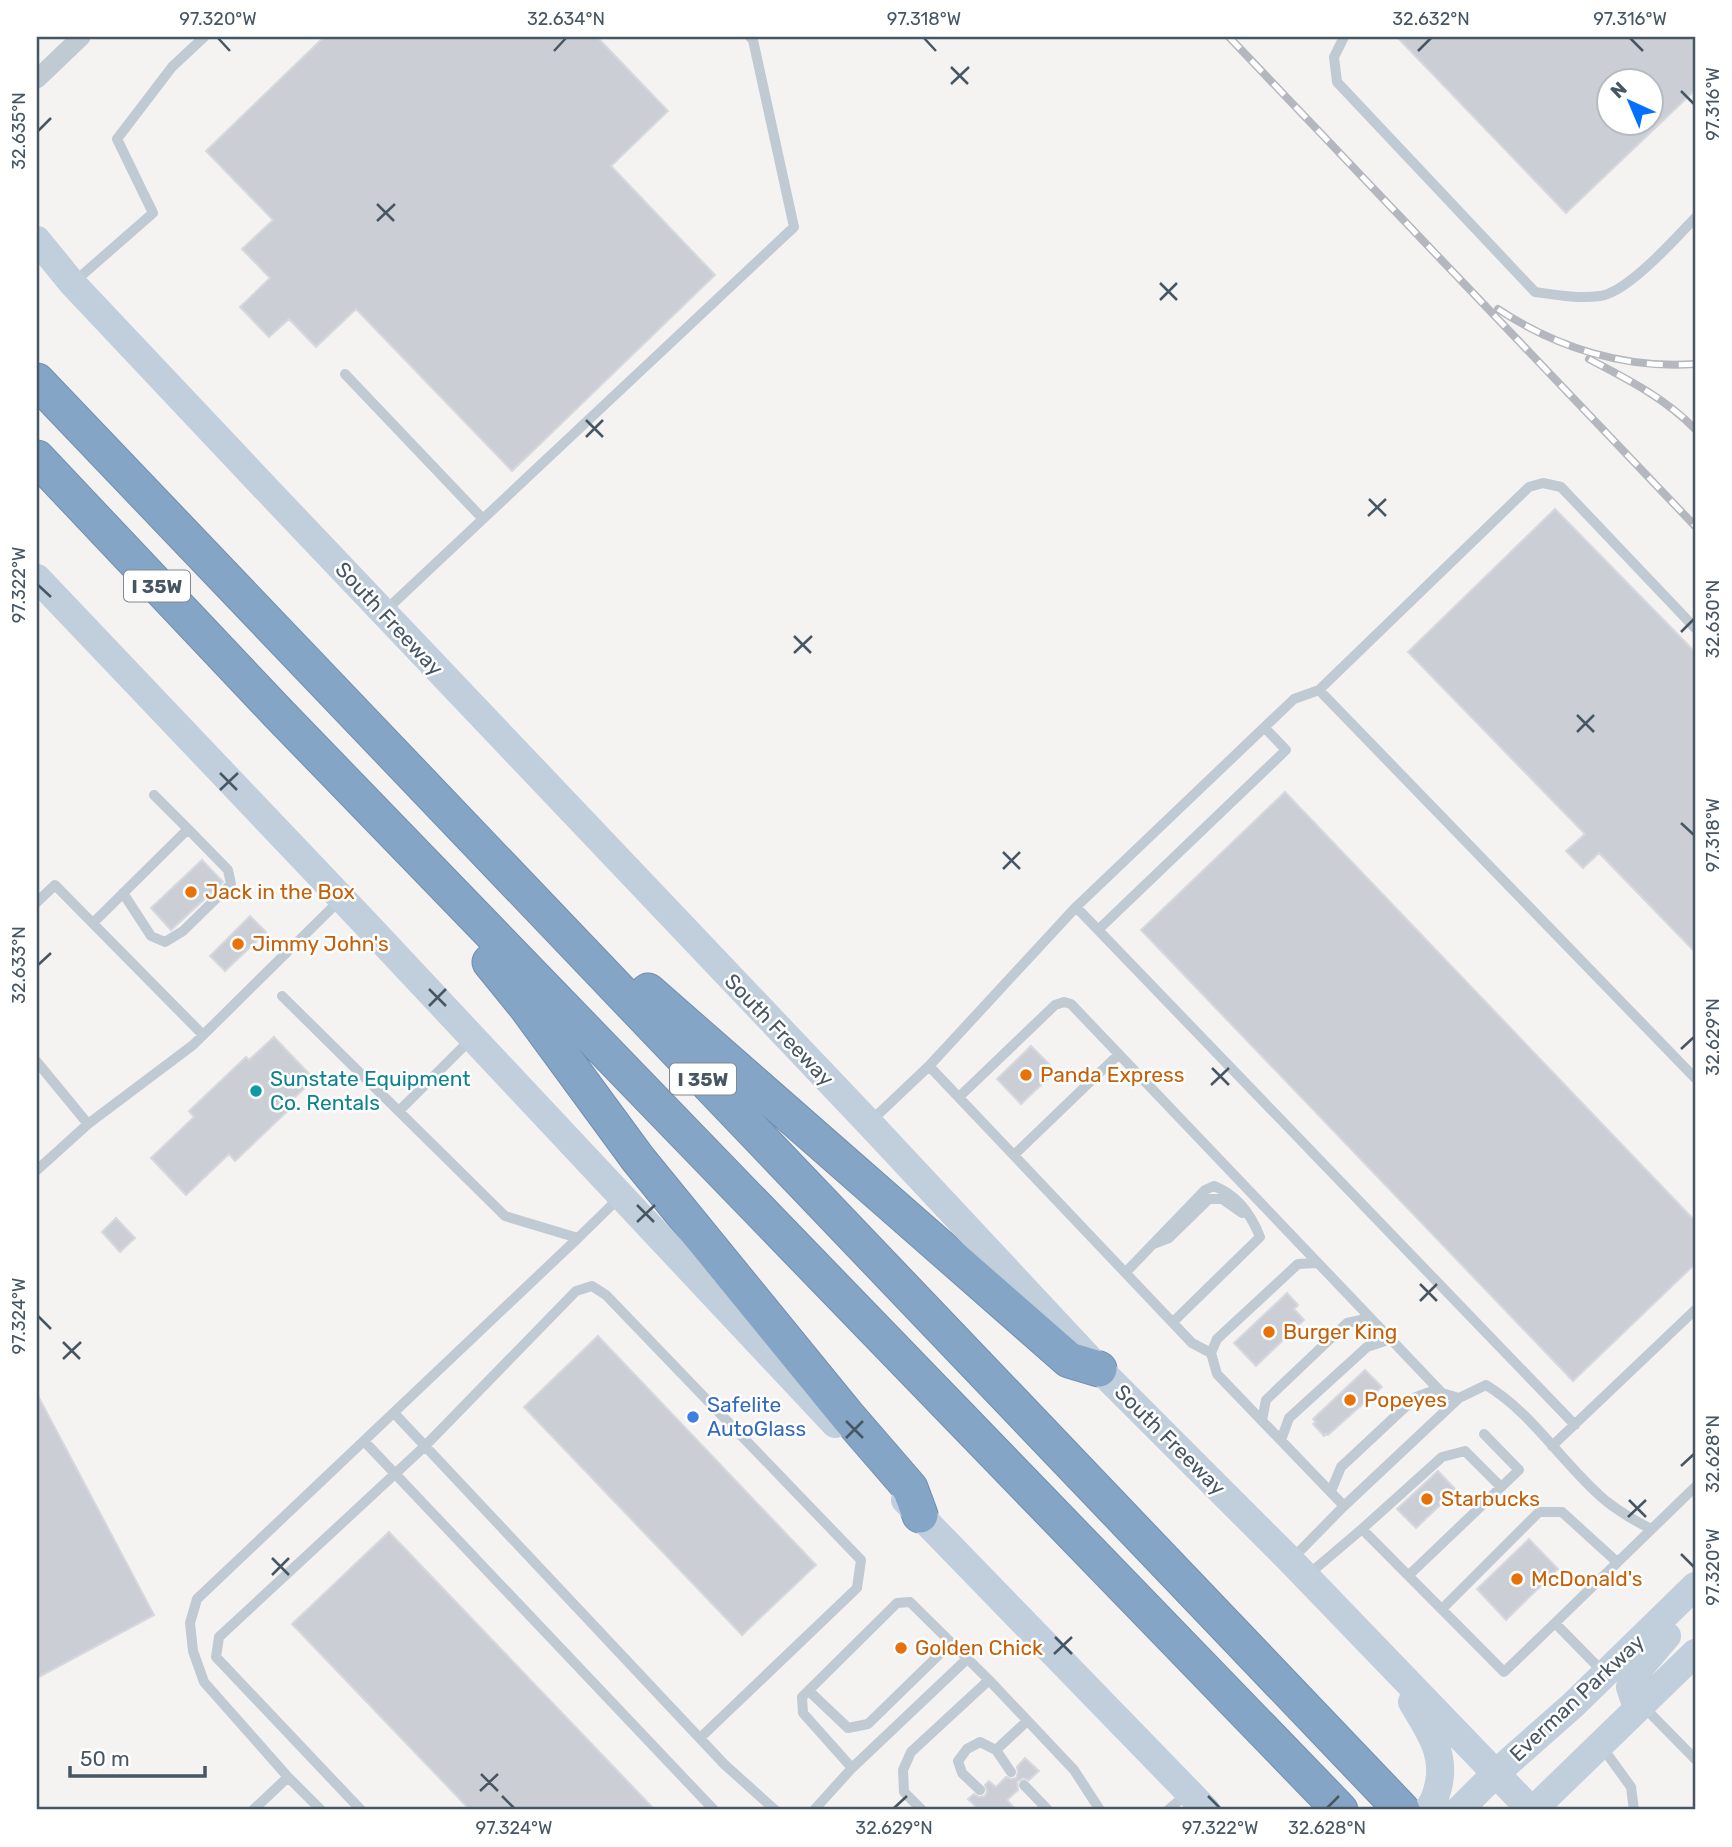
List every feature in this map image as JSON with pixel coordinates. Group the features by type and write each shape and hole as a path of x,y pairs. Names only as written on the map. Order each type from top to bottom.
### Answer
{"highway":[{"name":"I 35W","path":"37,381 1402,1810"},
{"name":"I 35W","path":"37,458 278,713 1339,1810"},
{"path":"278,713 294,750 509,985 638,1159 846,1414 910,1488 920,1515"},
{"path":"454,819 504,851 663,1006 1069,1360 1099,1369"}],"main road":[{"name":"South Freeway","path":"37,240 72,283 1099,1369 1532,1810"},
{"path":"37,254 72,283"},
{"path":"37,578 621,1195 1187,1804"},
{"path":"1642,1705 1634,1699 1630,1687 1638,1670 1679,1620 1691,1589"},
{"name":"Everman Parkway","path":"1459,1810 1496,1773 1573,1705 1691,1589"},
{"path":"1532,1810 1695,1653"},
{"path":"1391,1665 1434,1741 1441,1763 1440,1783 1433,1804 1426,1810"}],"street":[{"path":"37,79 81,37"}],"lane":[{"path":"72,283 153,214 117,139 172,67 204,37"},
{"path":"383,612 794,227 753,40 750,37"},
{"path":"1344,37 1334,57 1337,82 1535,292 1603,296 1641,273 1695,218"},
{"path":"345,374 483,519"},
{"path":"869,1123 929,1066 1076,907 1294,699 1319,690 1529,487 1543,483 1561,487 1695,628"},
{"path":"1319,690 1695,1078"},
{"path":"1098,930 1286,750 1265,728"},
{"path":"123,893 150,936 165,942 183,931 231,884 228,870 153,795"},
{"path":"93,923 188,829"},
{"path":"37,902 55,885 203,1035"},
{"path":"37,1170 88,1124 203,1035 342,898"},
{"path":"1076,907 1575,1425"},
{"path":"282,996 505,1216 578,1238"},
{"path":"959,1097 1055,1005 1064,1002 1071,1004 1274,1220 1438,1389 1442,1393 1459,1398"},
{"path":"399,1111 473,1038"},
{"path":"1014,1155 1119,1054"},
{"path":"37,1062 88,1124"},
{"path":"929,1066 1192,1343 1211,1353"},
{"path":"1126,1272 1205,1190 1214,1186 1227,1191 1254,1221 1260,1237"},
{"path":"321,1810 204,1682 193,1651 190,1623 197,1599 621,1195"},
{"path":"1173,1322 1274,1220"},
{"path":"1316,1263 1298,1264 1217,1339 1211,1353 1217,1374 1344,1506"},
{"path":"361,1810 216,1657 219,1637 425,1446 576,1292 592,1286 606,1295 861,1560 857,1588 699,1738"},
{"path":"1552,1446 1695,1310"},
{"path":"1262,1420 1266,1400 1316,1352 1347,1323 1370,1318"},
{"path":"1281,1440 1289,1418 1367,1347 1391,1339"},
{"path":"1298,1569 1344,1506 1459,1398 1486,1385 1507,1398 1604,1500 1629,1518 1651,1529"},
{"path":"1331,1491 1341,1467 1416,1397 1438,1389"},
{"path":"394,1413 699,1738 775,1810"},
{"path":"1409,1575 1520,1470 1484,1434"},
{"path":"364,1441 714,1810"},
{"path":"1298,1569 1362,1529 1442,1457 1465,1451 1501,1487"},
{"path":"1362,1529 1504,1672 1695,1488"},
{"path":"1442,1609 1539,1511 1562,1512 1617,1562"},
{"path":"852,1768 803,1713 802,1697 897,1604 910,1602 1074,1770 1100,1810"},
{"path":"1555,1623 1605,1674"},
{"path":"809,1691 848,1728 868,1724 951,1643"},
{"path":"814,1810 852,1768 967,1659"},
{"path":"922,1810 904,1791 903,1770 911,1752 989,1680"},
{"path":"1642,1705 1695,1759"},
{"path":"996,1750 1027,1721"},
{"path":"980,1790 962,1773 958,1761 967,1749 981,1742 996,1750 1012,1772"},
{"path":"1600,1745 1631,1787 1634,1810"},
{"path":"253,1810 288,1777"},
{"path":"1024,1785 1048,1810"}],"building":[{"path":"324,37 597,37 668,111 611,166 715,275 512,471 356,309 316,347 289,319 269,337 240,307 270,278 242,249 273,220 206,151"},
{"path":"1397,37 1695,37 1695,90 1666,118 1666,66 1596,66 1596,136 1647,136 1566,213"},
{"path":"1555,509 1695,652 1695,952 1599,853 1583,868 1566,851 1585,834 1408,652"},
{"path":"1285,792 1695,1221 1695,1264 1573,1381 1141,930"},
{"name":"Jack in the Box","path":"202,860 223,882 171,930 151,908"},
{"name":"Jimmy John's","path":"250,916 266,932 225,971 210,956"},
{"name":"Sunstate Equipment Co. Rentals","path":"274,1037 314,1079 290,1102 293,1106 235,1161 229,1154 186,1195 151,1158 194,1117 189,1111 246,1057 249,1060"},
{"name":"Panda Express","path":"1031,1046 1056,1071 1021,1104 997,1079"},
{"path":"116,1218 135,1238 120,1252 102,1232"},
{"name":"Burger King","path":"1287,1293 1298,1305 1294,1309 1304,1320 1256,1366 1234,1343"},
{"path":"598,1336 816,1565 742,1635 524,1407"},
{"name":"Popeyes","path":"1365,1370 1382,1387 1324,1436 1313,1424 1316,1422 1313,1419"},
{"path":"37,1394 154,1615 37,1678"},
{"name":"Starbucks","path":"1438,1471 1456,1490 1416,1528 1397,1509"},
{"path":"389,1532 655,1810 470,1810 292,1624"},
{"name":"McDonald's","path":"1529,1539 1558,1569 1506,1620 1477,1589"},
{"path":"1025,1758 1039,1771 1029,1780 1023,1778 1017,1782 1018,1790 1007,1800 1016,1810 979,1810 968,1799 974,1794 985,1796 985,1785 989,1781 996,1787 1006,1777 1016,1778 1017,1767"}],"railway":[{"path":"1229,37 1695,526"},
{"path":"1498,309 1544,335 1592,353 1643,363 1695,364"},
{"path":"1589,359 1658,399 1695,429"}],"place":[{"name":"Jack in the Box","path":"191,892"},
{"name":"Jimmy John's","path":"238,944"},
{"name":"Panda Express","path":"1026,1075"},
{"name":"Sunstate Equipment Co. Rentals","path":"256,1091"},
{"name":"Burger King","path":"1269,1332"},
{"name":"Popeyes","path":"1350,1400"},
{"name":"Safelite AutoGlass","path":"693,1417"},
{"name":"Starbucks","path":"1427,1499"},
{"name":"McDonald's","path":"1517,1579"},
{"name":"Golden Chick","path":"901,1648"}]}
